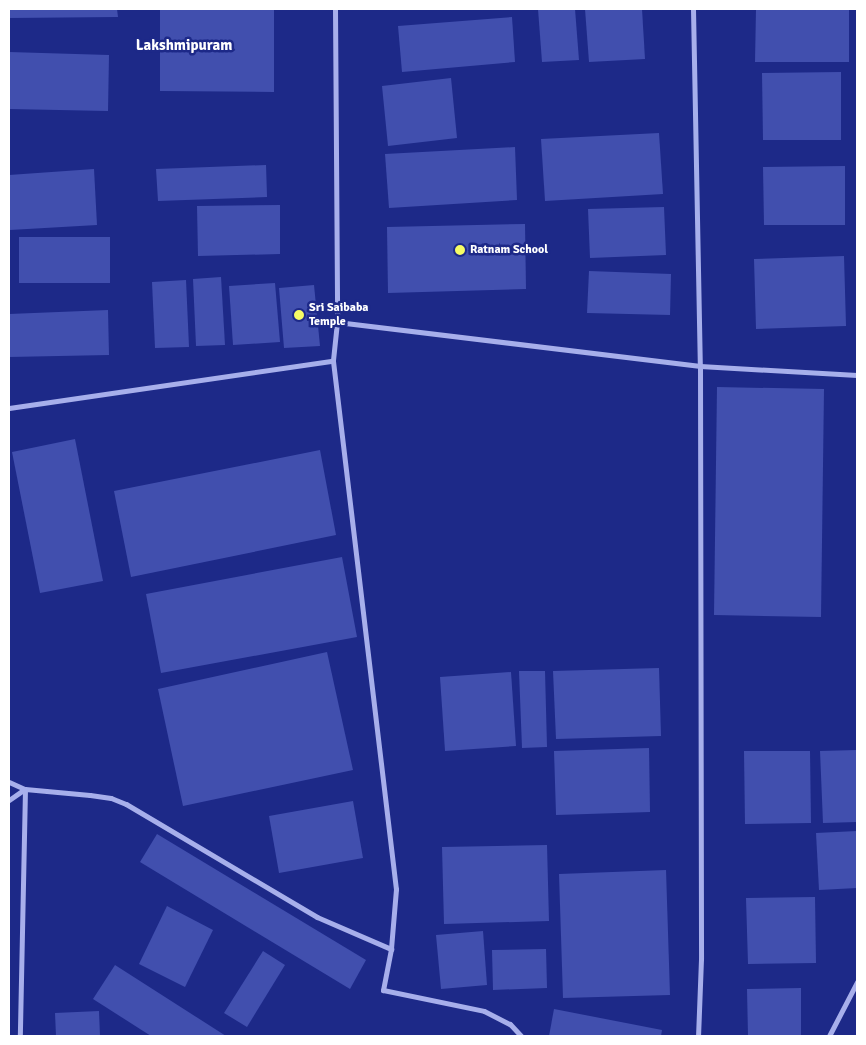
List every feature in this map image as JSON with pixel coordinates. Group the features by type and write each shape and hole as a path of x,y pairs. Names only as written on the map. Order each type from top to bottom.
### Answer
{"street":[{"path":"335,9 337,322 333,361 396,889 391,950 383,990 484,1011 510,1024 521,1036"},
{"path":"693,9 700,366 701,960 698,1036"},
{"path":"337,322 700,366 857,375"},
{"path":"9,408 333,361"},
{"path":"9,782 25,789 97,796 126,804 317,917 391,950"},
{"path":"9,800 25,789"},
{"path":"20,1036 25,789"},
{"path":"830,1036 857,982"}],"building":[{"path":"9,9 117,9 118,17 9,18"},
{"path":"160,9 274,9 274,92 160,91"},
{"path":"538,9 575,9 579,60 542,62"},
{"path":"585,9 642,9 645,59 589,62"},
{"path":"756,9 849,9 849,62 755,62"},
{"path":"512,17 515,62 402,72 398,26"},
{"path":"9,52 109,55 108,111 9,109"},
{"path":"841,72 841,140 763,140 762,73"},
{"path":"451,78 457,138 388,146 382,86"},
{"path":"659,133 663,194 545,201 541,139"},
{"path":"515,147 517,200 389,208 385,154"},
{"path":"266,165 267,197 158,201 156,169"},
{"path":"845,166 845,225 764,225 763,167"},
{"path":"94,169 97,225 10,230 9,175"},
{"path":"280,205 280,254 198,256 197,206"},
{"path":"664,207 666,255 590,258 588,209"},
{"path":"525,224 526,289 388,293 387,227"},
{"path":"19,237 110,237 110,283 19,283"},
{"path":"844,256 846,326 756,329 754,259"},
{"path":"589,271 671,274 670,315 587,313"},
{"path":"221,277 225,345 196,346 193,279"},
{"path":"186,280 189,347 155,348 152,282"},
{"path":"275,283 280,342 233,345 229,286"},
{"path":"314,285 320,346 284,348 279,288"},
{"path":"108,310 109,355 9,357 9,314"},
{"path":"717,387 824,389 821,617 714,615"},
{"path":"75,439 103,581 40,593 12,452"},
{"path":"320,450 336,535 131,577 114,491"},
{"path":"342,557 357,637 161,673 146,594"},
{"path":"327,652 353,770 183,806 158,689"},
{"path":"659,668 661,736 556,739 553,671"},
{"path":"519,671 545,671 547,747 522,748"},
{"path":"511,672 516,746 445,751 440,677"},
{"path":"649,748 650,812 556,815 554,751"},
{"path":"857,750 857,822 823,823 820,751"},
{"path":"744,751 810,751 811,823 745,824"},
{"path":"353,801 363,858 279,873 269,816"},
{"path":"857,831 857,888 819,890 816,833"},
{"path":"157,834 366,960 350,989 140,862"},
{"path":"547,845 549,921 444,924 442,847"},
{"path":"666,870 670,995 563,998 559,874"},
{"path":"815,897 816,963 748,964 746,898"},
{"path":"167,906 213,930 185,987 139,964"},
{"path":"483,931 487,985 441,989 436,935"},
{"path":"546,949 547,988 493,990 492,950"},
{"path":"263,951 285,965 247,1027 224,1013"},
{"path":"115,965 226,1036 151,1036 93,999"},
{"path":"801,988 801,1036 748,1036 747,989"},
{"path":"554,1009 662,1030 661,1036 549,1036"},
{"path":"99,1011 100,1036 56,1036 55,1013"}],"place":[{"name":"Ratnam School","path":"460,250"},
{"name":"Sri Saibaba Temple","path":"299,315"}],"district":[{"name":"Lakshmipuram","path":"184,46"}]}
